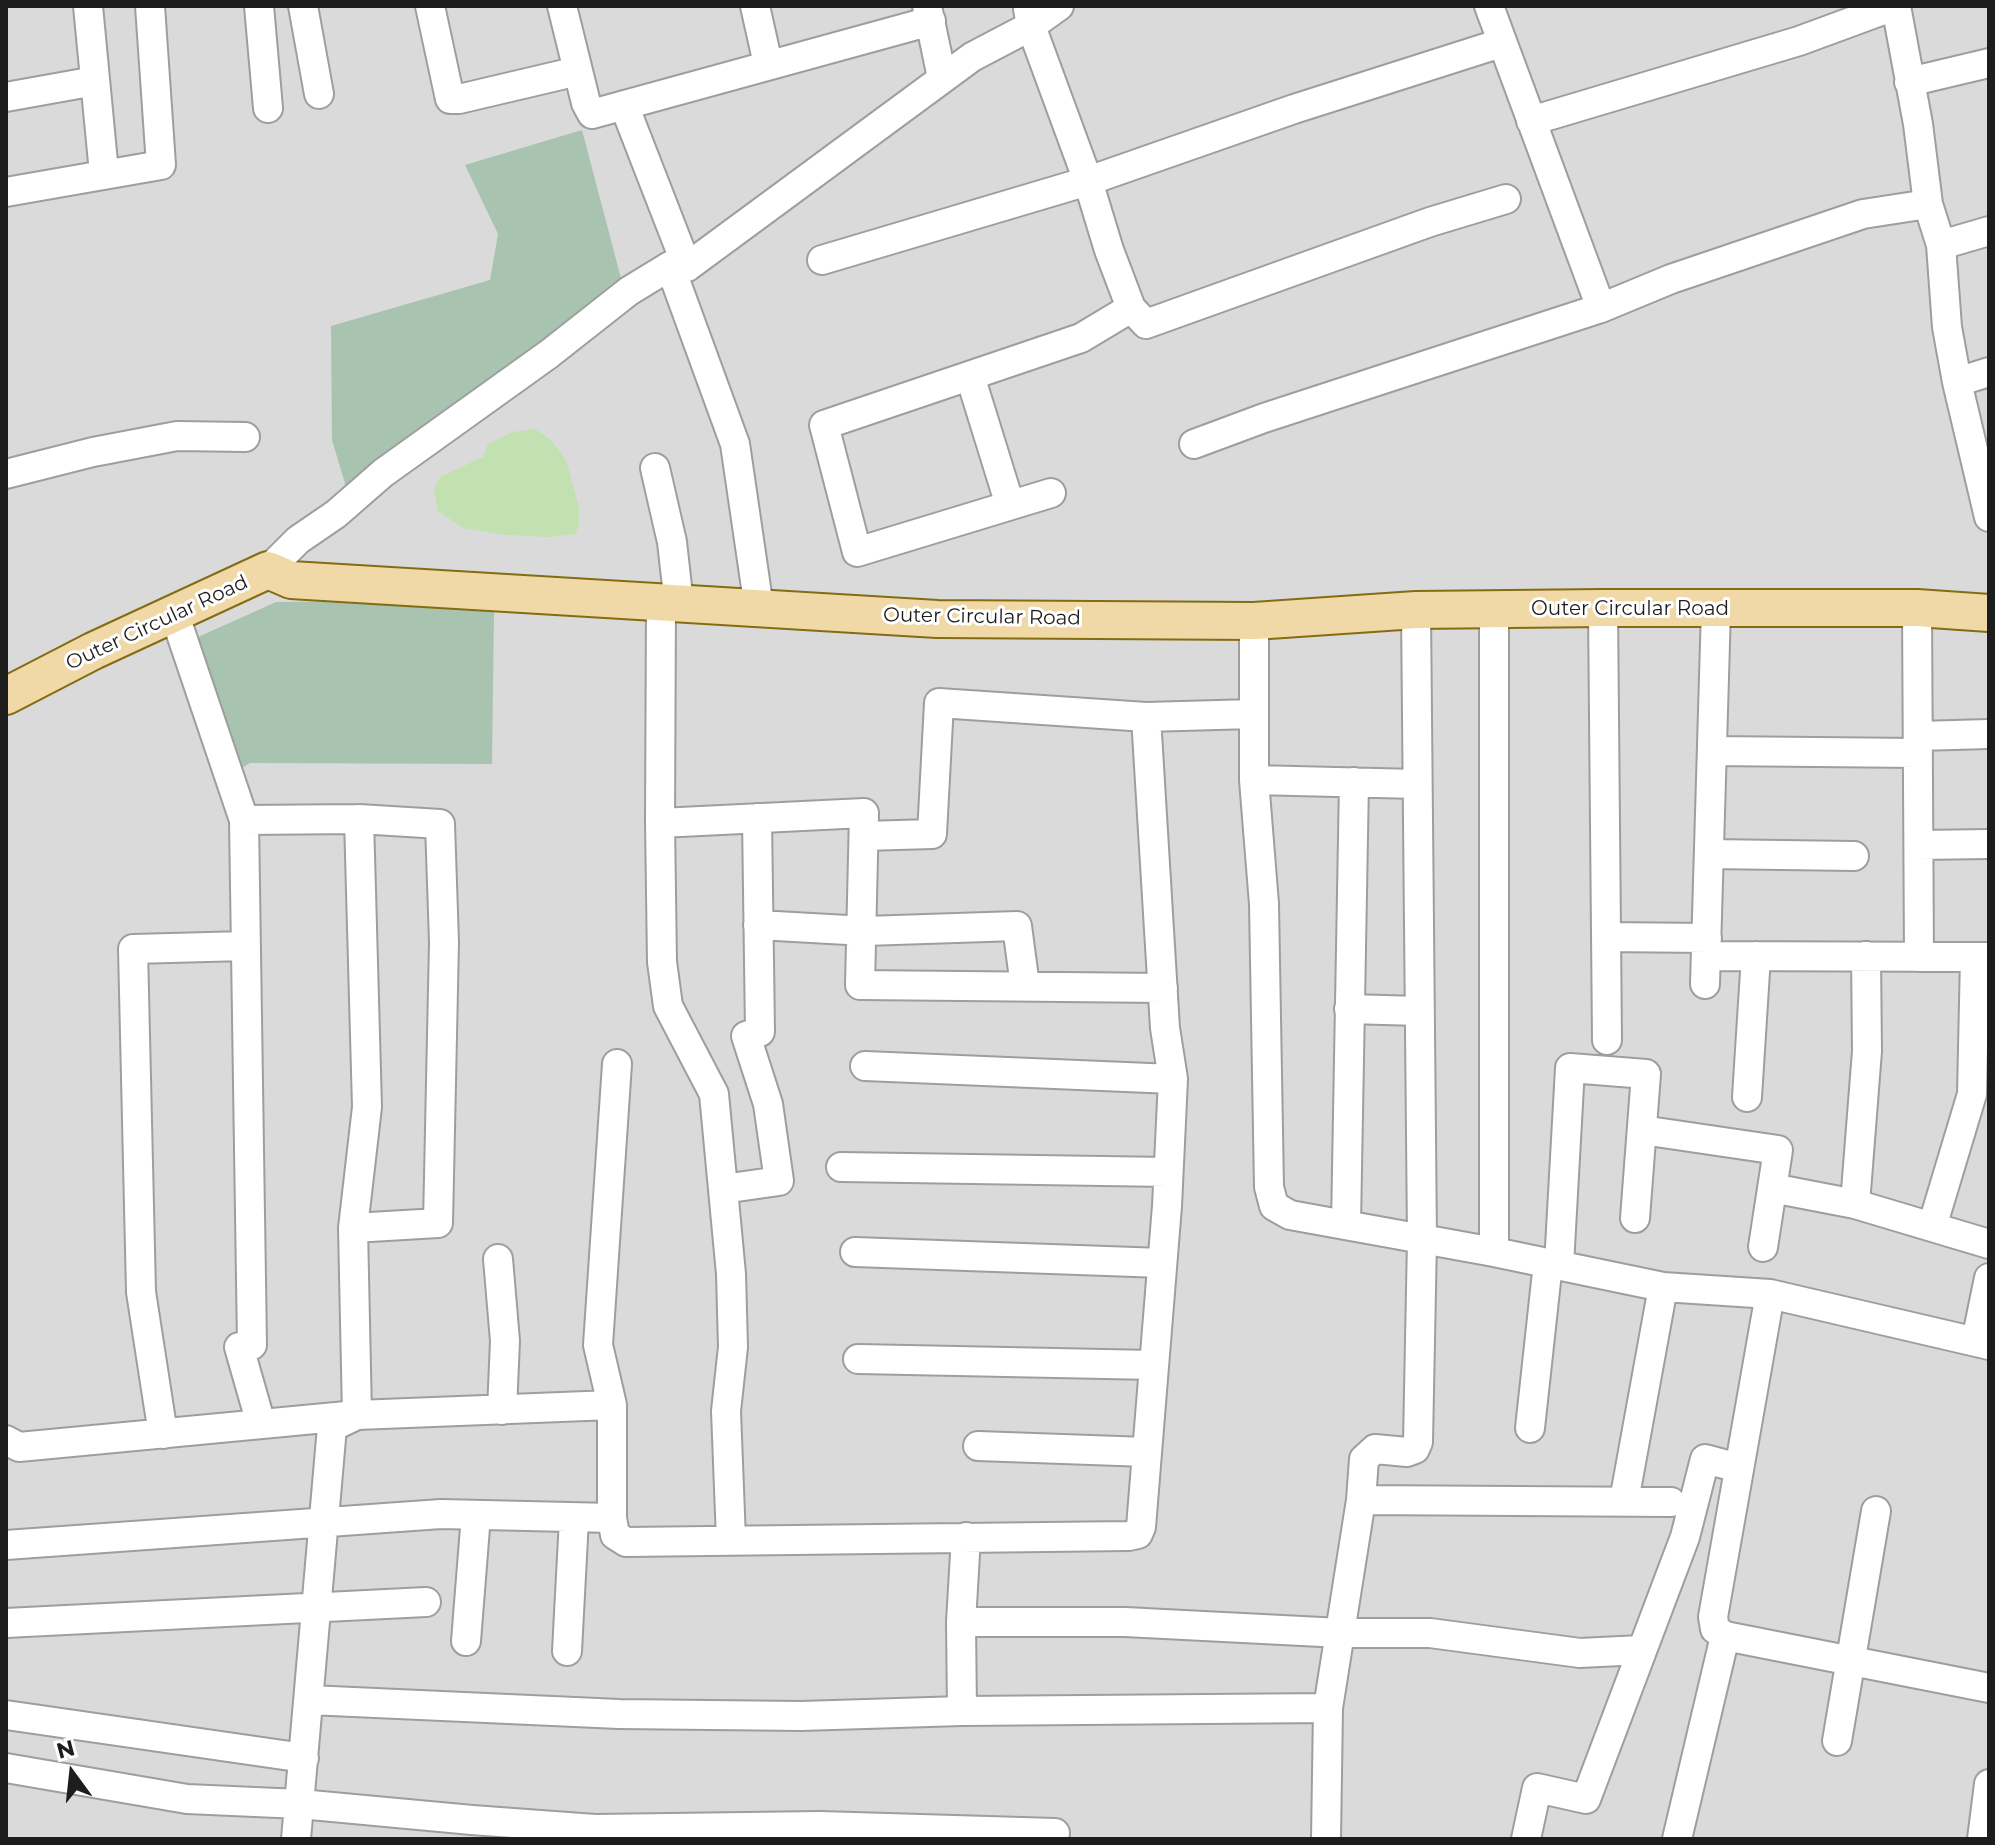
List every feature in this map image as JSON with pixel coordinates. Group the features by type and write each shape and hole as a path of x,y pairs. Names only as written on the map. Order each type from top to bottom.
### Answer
{"main road":[{"name":"Outer Circular Road","path":"6,696 268,570 291,580 937,619 1254,621 1416,610 1603,608 1917,608 1989,613"}],"street":[{"path":"88,6 104,173"},
{"path":"6,192 161,165 150,6"},
{"path":"259,6 268,108"},
{"path":"303,6 319,94"},
{"path":"430,6 450,99 578,71"},
{"path":"562,6 586,103 592,114 929,14 942,78"},
{"path":"755,6 768,64"},
{"path":"268,570 298,540 336,514 383,473 549,354 629,291 678,267 1029,16 1059,6"},
{"path":"1489,6 1601,308"},
{"path":"1531,121 1799,41 1895,6 1918,124 1928,204 1941,245 1947,327 1957,382 1989,517"},
{"path":"1029,16 1131,308 1146,324 1430,222 1506,199"},
{"path":"822,260 1088,181 1294,109 1501,43"},
{"path":"1909,82 1989,63"},
{"path":"6,97 95,81"},
{"path":"624,105 735,444 759,608"},
{"path":"1194,444 1264,418 1601,308 1671,279 1863,214 1928,204"},
{"path":"1941,245 1989,231"},
{"path":"1051,493 857,552 824,425 1081,338 1131,308"},
{"path":"1957,382 1989,372"},
{"path":"970,376 1010,505"},
{"path":"6,474 93,452 177,436 245,437"},
{"path":"655,468 672,542 660,823 662,962 668,1006 714,1094 731,1274 733,1332 726,1411 731,1540"},
{"path":"1603,608 1607,1040"},
{"path":"1917,608 1919,957"},
{"path":"1494,609 1494,1252"},
{"path":"1705,984 1716,609"},
{"path":"1326,1839 1328,1708 1361,1500 1364,1459 1375,1449 1407,1452 1415,1449 1418,1442 1422,1239 1416,610"},
{"path":"174,613 244,820 252,1345 239,1347 261,1424"},
{"path":"1254,621 1254,780 1264,904 1269,1187 1274,1206 1290,1215 1663,1287 1770,1294 1983,1343 1989,1278"},
{"path":"864,836 932,834 939,703 1146,717 1253,714"},
{"path":"617,1064 598,1345 612,1405 612,1518 615,1535 626,1542 1138,1534 1162,1263 1173,1079 1165,1028 1146,717"},
{"path":"1712,751 1918,745 1989,734"},
{"path":"1254,780 1417,784"},
{"path":"1346,1225 1354,782"},
{"path":"660,823 864,813 860,985 1163,988"},
{"path":"723,1189 779,1181 768,1104 746,1036 760,1032 757,818"},
{"path":"244,820 359,819 440,824 444,942 438,1223 353,1228"},
{"path":"357,1415 353,1228 367,1107 359,819"},
{"path":"1919,845 1989,844"},
{"path":"1709,854 1854,856"},
{"path":"758,925 861,931 1017,926 1025,986"},
{"path":"1606,937 1707,947 1756,956 1982,957 1972,1094 1932,1227"},
{"path":"163,1434 141,1292 133,949 245,946"},
{"path":"1747,1097 1756,956"},
{"path":"1855,1204 1867,1051 1866,956"},
{"path":"1349,1009 1419,1011"},
{"path":"865,1066 1173,1079"},
{"path":"1530,1428 1554,1264 1570,1068 1646,1074 1635,1218"},
{"path":"1642,1130 1778,1150 1763,1247"},
{"path":"841,1167 1168,1172"},
{"path":"1772,1188 1855,1204 1989,1244"},
{"path":"855,1252 1162,1263"},
{"path":"498,1259 505,1341 502,1410"},
{"path":"1624,1501 1663,1287"},
{"path":"1770,1294 1713,1617 1715,1629 1725,1636 1989,1688"},
{"path":"858,1359 1154,1365"},
{"path":"6,1440 19,1447 357,1415 612,1405"},
{"path":"296,1839 332,1427 357,1415"},
{"path":"978,1446 1147,1452"},
{"path":"1526,1839 1537,1788 1586,1799 1685,1537 1705,1459 1739,1468"},
{"path":"1361,1500 1671,1502"},
{"path":"1837,1741 1876,1511"},
{"path":"6,1545 441,1514 612,1518"},
{"path":"466,1641 476,1515"},
{"path":"567,1651 574,1519"},
{"path":"962,1711 961,1622 966,1537"},
{"path":"6,1623 426,1602"},
{"path":"961,1622 1125,1622 1341,1633 1430,1633 1580,1653 1641,1650"},
{"path":"1677,1839 1725,1636"},
{"path":"309,1700 619,1714 801,1716 962,1711 1328,1708"},
{"path":"6,1715 304,1758"},
{"path":"6,1768 187,1799 300,1804 595,1829 820,1826 1055,1833"},
{"path":"1982,1839 1989,1784"}],"shaded area":[{"path":"6,6 1989,6 1989,1839 6,1839"}],"green space":[{"path":"582,130 623,286 347,490 332,440 331,326 490,280 498,234 465,165"},
{"path":"535,429 551,440 566,460 579,507 576,534 549,537 505,535 463,528 438,511 434,489 440,477 483,457 488,444 513,432"},
{"path":"360,601 494,612 492,764 250,763 230,776 187,642 276,602"}]}
